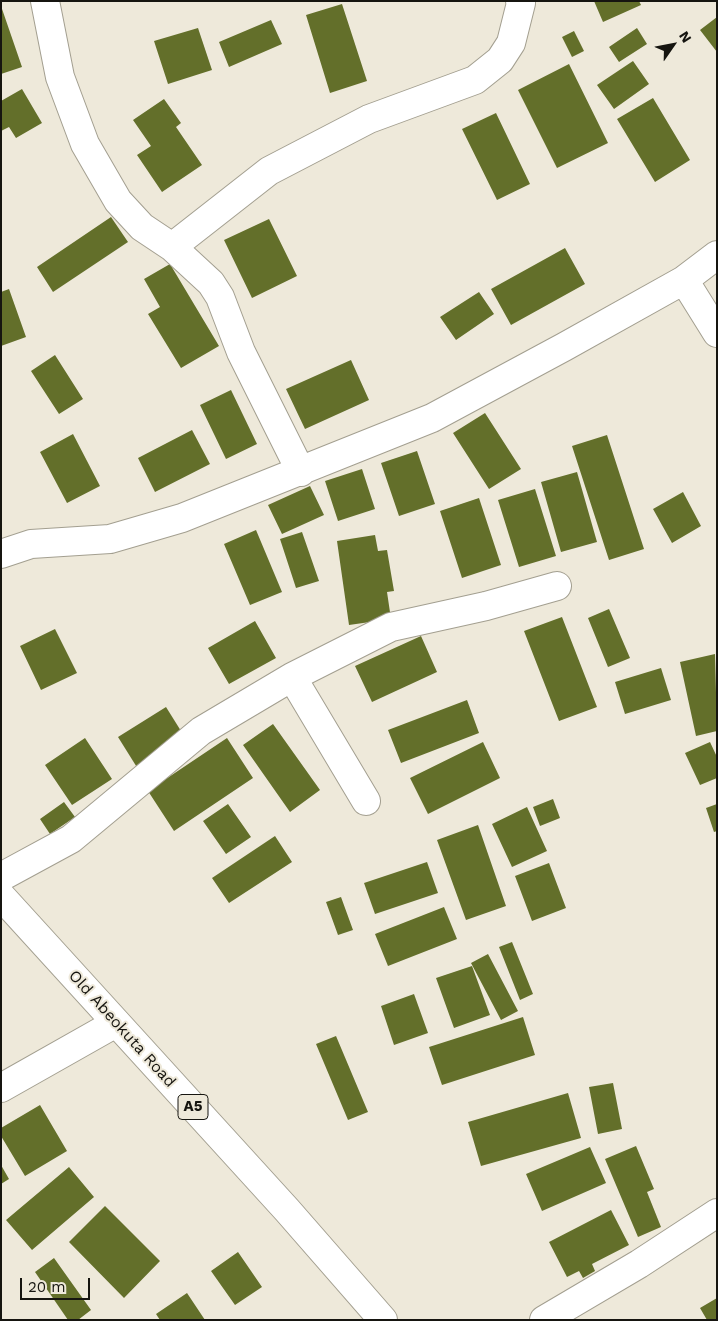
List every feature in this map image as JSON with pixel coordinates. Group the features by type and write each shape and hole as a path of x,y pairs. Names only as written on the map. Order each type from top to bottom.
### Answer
{"main road":[{"path":"45,1 60,77 84,144 118,201 142,227 172,246 211,283 220,297 241,352 301,472"},
{"path":"172,246 269,170 369,119 475,80 500,60 511,43 520,1"},
{"path":"1,554 31,544 110,539 182,518 432,418 684,280 717,255"},
{"path":"684,280 717,333"},
{"path":"1,877 72,839 201,731 292,677 391,627 486,606 557,586"},
{"path":"292,677 366,801"},
{"name":"Old Abeokuta Road","path":"1,896 287,1210 383,1320"},
{"path":"1,1088 116,1023"},
{"path":"544,1320 639,1264 717,1213"}],"building":[{"path":"594,1 639,1 641,5 603,22"},
{"path":"342,4 367,81 330,93 306,15"},
{"path":"1,6 22,67 1,74"},
{"path":"717,17 717,52 700,30"},
{"path":"271,20 282,44 229,67 219,42"},
{"path":"198,28 212,70 168,84 154,41"},
{"path":"637,28 647,44 619,62 609,47"},
{"path":"574,31 584,51 572,57 562,37"},
{"path":"633,61 649,84 614,109 597,85"},
{"path":"569,64 608,143 557,168 518,90"},
{"path":"22,89 42,123 16,138 9,127 1,131 1,101"},
{"path":"653,98 690,160 655,182 617,119"},
{"path":"164,99 181,123 176,127 202,165 162,192 137,155 151,146 133,120"},
{"path":"496,113 530,184 497,200 462,129"},
{"path":"111,217 128,242 53,292 37,267"},
{"path":"269,219 297,276 252,298 224,240"},
{"path":"565,248 585,284 511,325 491,289"},
{"path":"170,264 219,346 181,368 148,314 160,307 144,279"},
{"path":"9,289 26,337 1,346 1,292"},
{"path":"479,292 494,314 456,340 440,317"},
{"path":"55,355 83,399 59,414 31,371"},
{"path":"351,360 369,400 305,429 286,389"},
{"path":"231,390 257,444 226,459 200,405"},
{"path":"485,413 521,469 489,489 453,433"},
{"path":"192,430 210,464 155,492 138,458"},
{"path":"73,434 100,486 67,503 40,452"},
{"path":"607,435 644,549 609,560 572,446"},
{"path":"417,451 435,504 399,516 381,463"},
{"path":"362,469 375,509 338,521 325,481"},
{"path":"577,472 597,542 561,552 541,482"},
{"path":"310,486 324,515 282,534 268,505"},
{"path":"535,489 556,556 519,567 498,500"},
{"path":"683,492 701,526 672,543 653,509"},
{"path":"479,498 501,565 462,578 440,511"},
{"path":"256,530 282,592 250,605 224,544"},
{"path":"302,532 319,581 296,588 280,539"},
{"path":"375,535 378,551 387,550 394,591 387,592 391,619 349,625 337,541"},
{"path":"609,609 630,658 608,667 588,618"},
{"path":"562,617 597,707 559,721 524,631"},
{"path":"255,621 276,658 229,684 208,648"},
{"path":"55,629 77,673 41,690 20,646"},
{"path":"421,636 437,672 372,702 355,666"},
{"path":"715,654 717,731 696,736 680,662"},
{"path":"661,668 671,700 625,714 615,682"},
{"path":"467,700 479,733 401,763 388,730"},
{"path":"166,707 186,739 138,769 118,737"},
{"path":"273,724 320,790 290,812 243,745"},
{"path":"85,738 112,779 72,805 45,765"},
{"path":"227,738 253,778 174,831 148,791"},
{"path":"483,742 500,778 428,814 410,778"},
{"path":"710,742 717,757 717,778 700,785 685,753"},
{"path":"553,799 560,818 540,826 533,807"},
{"path":"64,802 75,817 50,834 40,819"},
{"path":"228,804 251,837 226,854 203,821"},
{"path":"717,804 717,831 714,832 706,808"},
{"path":"527,807 547,851 512,867 492,824"},
{"path":"478,825 506,906 466,920 437,840"},
{"path":"275,836 292,862 229,903 212,878"},
{"path":"427,862 438,893 375,914 364,883"},
{"path":"549,863 566,908 532,921 515,876"},
{"path":"341,897 353,930 338,935 326,902"},
{"path":"444,907 457,939 388,966 375,934"},
{"path":"512,942 533,994 520,1000 499,947"},
{"path":"488,954 518,1011 501,1020 471,963"},
{"path":"472,966 490,1015 454,1028 436,978"},
{"path":"414,994 428,1033 394,1045 381,1006"},
{"path":"523,1017 535,1055 442,1085 429,1047"},
{"path":"336,1036 368,1112 348,1120 316,1044"},
{"path":"613,1083 622,1129 598,1134 589,1087"},
{"path":"568,1093 581,1138 481,1166 468,1122"},
{"path":"40,1105 67,1151 25,1176 1,1136 1,1128"},
{"path":"636,1146 654,1189 647,1192 661,1227 638,1237 605,1159"},
{"path":"590,1147 606,1183 542,1211 526,1174"},
{"path":"1,1165 9,1179 1,1184"},
{"path":"69,1167 94,1197 32,1250 6,1220"},
{"path":"105,1206 160,1261 124,1298 69,1242"},
{"path":"611,1210 629,1245 592,1264 595,1271 583,1278 579,1271 567,1277 549,1242"},
{"path":"238,1252 262,1287 235,1305 211,1271"},
{"path":"54,1258 91,1310 78,1320 68,1320 35,1272"},
{"path":"187,1293 205,1320 160,1320 156,1314"},
{"path":"717,1298 717,1320 707,1320 700,1308"}]}
